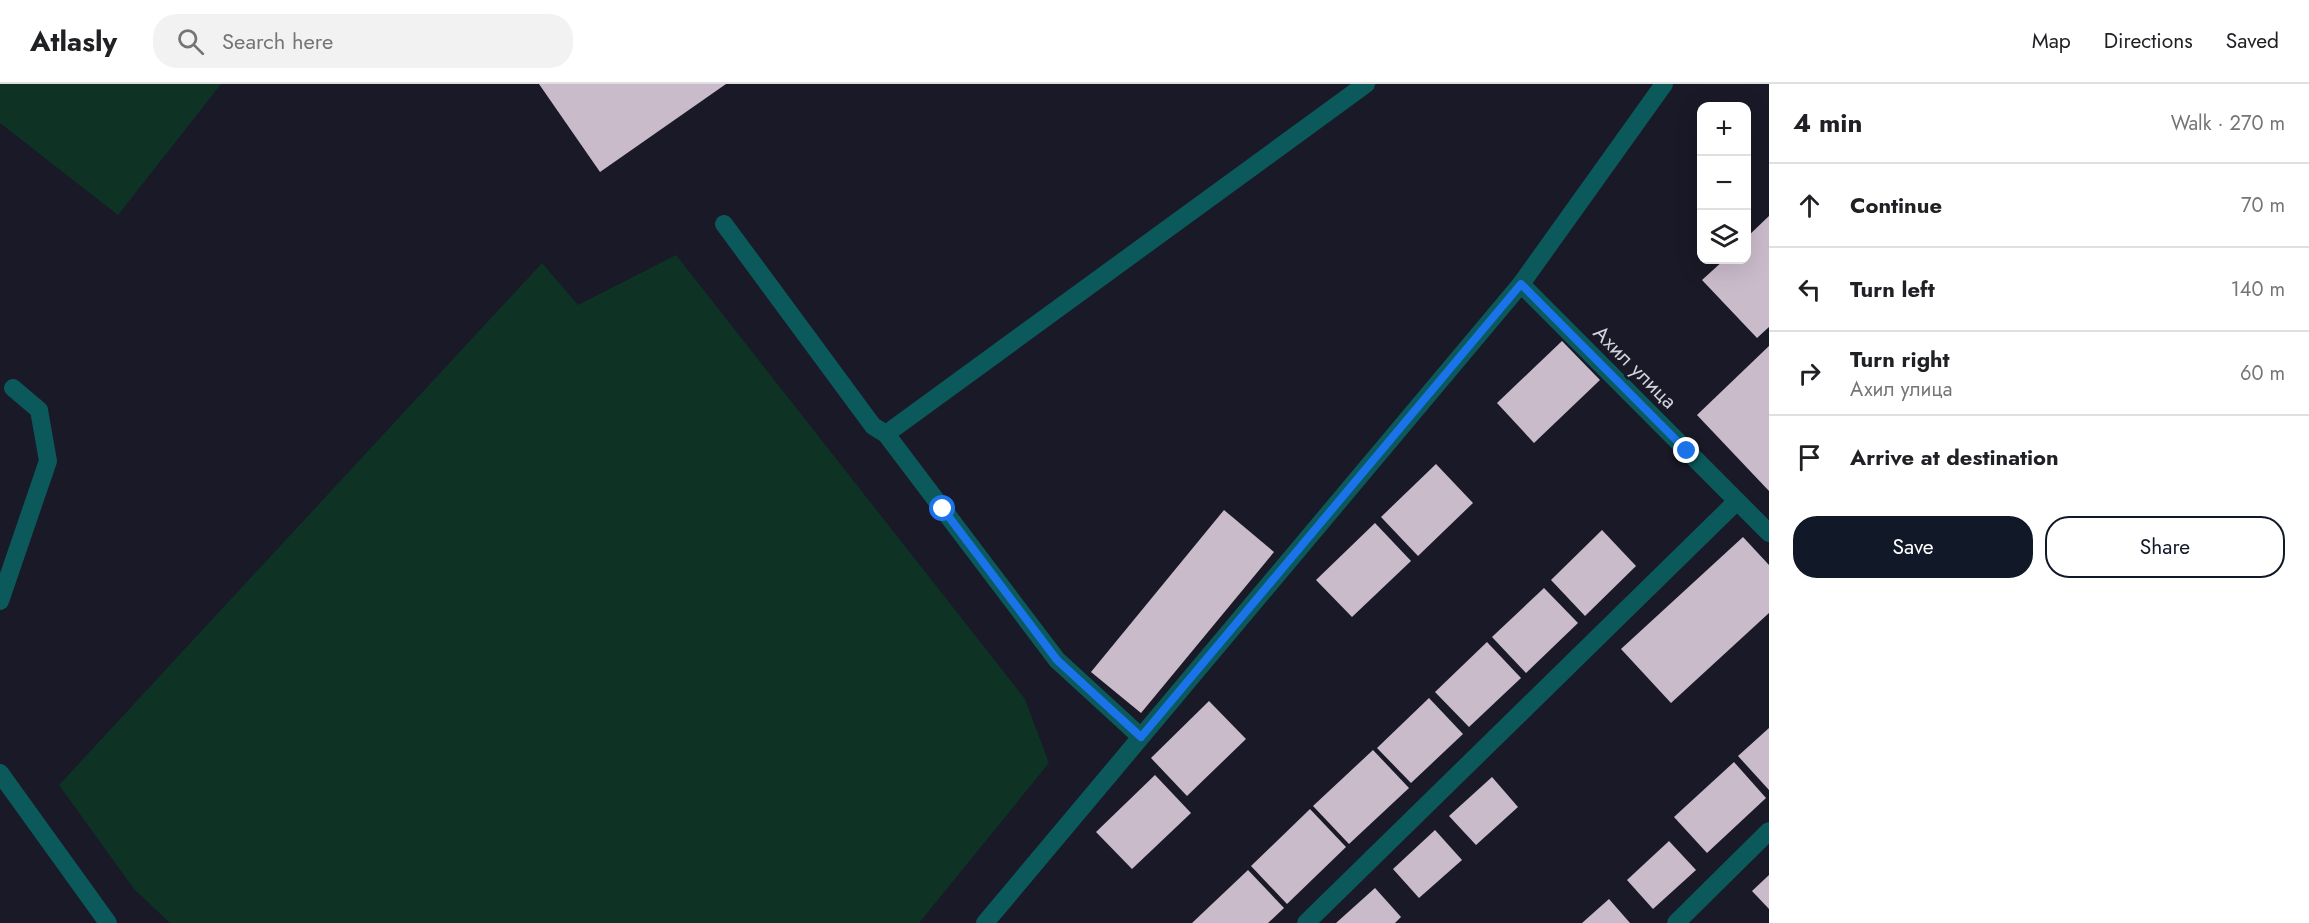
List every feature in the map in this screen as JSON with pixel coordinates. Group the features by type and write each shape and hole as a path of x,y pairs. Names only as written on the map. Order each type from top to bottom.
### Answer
{"street":[{"path":"886,434 1365,84"},
{"path":"985,923 1521,284 1664,84"},
{"path":"724,224 873,426 886,434 1057,660 1141,737"},
{"name":"Ахил улица","path":"1521,284 1769,533"},
{"path":"0,601 48,461 39,410 13,388"},
{"path":"1306,923 1737,501"},
{"path":"0,773 108,923"},
{"path":"1676,923 1769,831"}],"green space":[{"path":"0,84 221,84 118,215 0,123"},
{"path":"676,255 1025,699 1049,763 919,923 170,923 134,889 59,785 542,263 578,305"}],"building":[{"path":"539,84 726,84 600,172"},
{"path":"1769,216 1769,327 1757,338 1702,280 1720,264 1751,264 1751,233"},
{"path":"1562,341 1600,380 1534,443 1497,403"},
{"path":"1769,346 1769,491 1697,415"},
{"path":"1436,464 1473,503 1418,556 1381,517"},
{"path":"1224,510 1274,552 1141,713 1091,672"},
{"path":"1375,523 1411,561 1352,617 1316,580"},
{"path":"1602,530 1636,566 1585,616 1551,580"},
{"path":"1743,537 1769,565 1769,613 1671,703 1621,649"},
{"path":"1544,588 1578,623 1526,673 1492,637"},
{"path":"1487,642 1521,678 1469,727 1435,692"},
{"path":"1429,698 1463,734 1411,783 1377,748"},
{"path":"1209,701 1246,739 1187,796 1151,758"},
{"path":"1769,728 1769,790 1738,756"},
{"path":"1373,750 1409,788 1349,844 1313,806"},
{"path":"1734,762 1766,798 1707,853 1674,817"},
{"path":"1155,775 1191,813 1132,869 1096,832"},
{"path":"1492,777 1518,807 1476,845 1449,816"},
{"path":"1310,809 1346,847 1287,904 1251,866"},
{"path":"1435,830 1462,860 1419,898 1393,869"},
{"path":"1669,841 1696,870 1653,909 1627,880"},
{"path":"1248,870 1284,908 1268,923 1192,923"},
{"path":"1769,875 1769,909 1752,891"},
{"path":"1375,888 1401,917 1395,923 1336,923"},
{"path":"1609,899 1630,923 1582,923"}],"route":[{"path":"943,509 1057,660 1141,737 1521,284 1687,451"}]}
